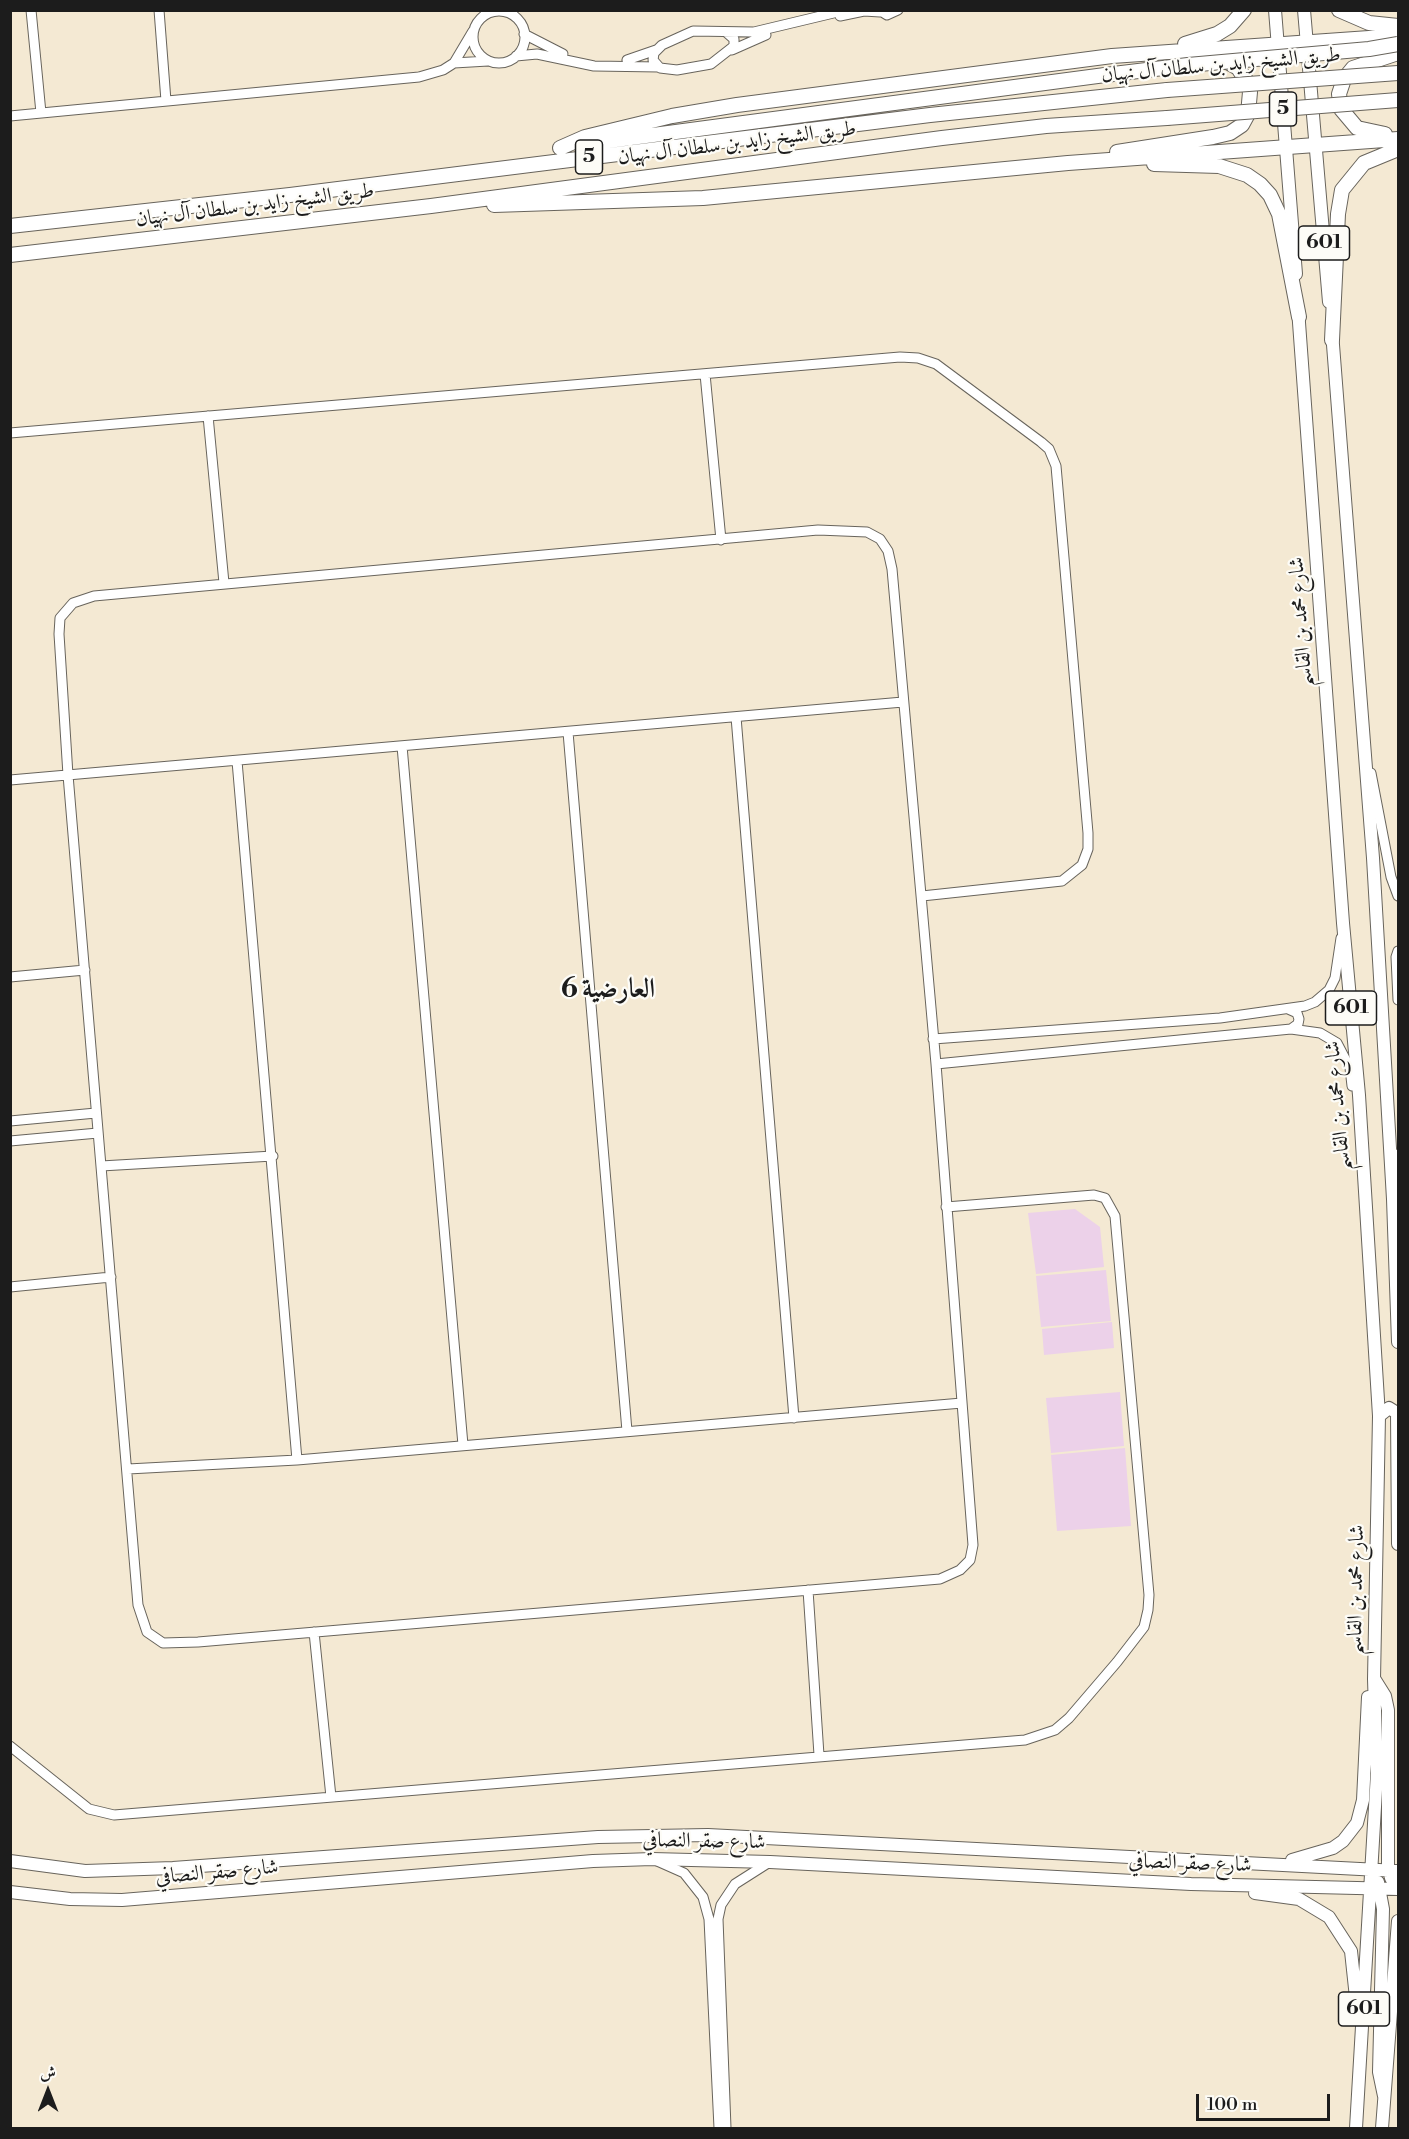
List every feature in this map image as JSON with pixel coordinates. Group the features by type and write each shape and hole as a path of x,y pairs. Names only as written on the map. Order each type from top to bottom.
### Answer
{"highway":[{"path":"1112,57 1203,40 1230,26 1245,10"},
{"path":"1339,10 1369,23 1398,26"},
{"path":"517,165 585,137 726,106 1112,57 1398,36"},
{"path":"560,148 1105,75 1398,44"},
{"path":"1068,163 1131,149 1214,137 1230,133 1242,125 1248,114 1250,93 1246,80 1238,68 1211,55 1186,50"},
{"path":"1398,53 1353,68 1344,79 1339,94 1341,109 1357,128 1398,137"},
{"name":"طريق الشيخ زايد بن سلطان آل نهيان","path":"12,226 290,195 953,112 1167,90 1398,73"},
{"name":"طريق الشيخ زايد بن سلطان آل نهيان","path":"10,255 432,206 1046,126 1398,100"},
{"path":"432,206 703,198 1068,163 1398,137"},
{"path":"1332,340 1338,214 1342,190 1364,163 1398,149"},
{"path":"1068,163 1219,166 1247,175 1270,195 1279,214 1299,317"}],"main road":[{"name":"شارع محمد بن القاسم","path":"1275,10 1343,923 1359,1095 1379,1416 1374,1679 1377,1773 1373,1870 1376,1889 1356,2128"},
{"name":"601","path":"1304,10 1364,741 1393,1199 1398,1342"},
{"path":"1379,1416 1389,1408 1397,1413 1398,1544"},
{"path":"1277,1863 1323,1853 1333,1848 1351,1833 1357,1822 1363,1800 1368,1700 1374,1679"},
{"path":"1374,1679 1385,1696 1388,1710 1393,1870 1398,1889"},
{"name":"شارع صقر النصافي","path":"10,1862 85,1871 172,1868 598,1837 708,1835 1393,1870"},
{"name":"شارع صقر النصافي","path":"10,1892 70,1899 122,1900 593,1861 652,1859 770,1862 1191,1884 1398,1889"},
{"path":"1191,1884 1299,1899 1320,1910 1336,1924 1347,1941 1355,1968 1359,2092"},
{"path":"1376,1889 1383,1914 1379,2072 1384,2096"},
{"name":"601","path":"1382,2128 1390,2048 1398,1921"},
{"path":"1390,2048 1398,2028"}],"street":[{"path":"31,10 41,113"},
{"path":"159,10 166,101"},
{"path":"524,34 563,54 596,61 634,59 656,50 685,33 701,30 761,31 846,10"},
{"path":"10,116 419,77 432,75 454,63 503,62 516,56 537,54 594,66 635,65 695,69 711,64 732,50 763,36 864,11 879,11 887,15 898,10"},
{"path":"454,63 483,14 497,11 512,13 524,34 524,42 516,56"},
{"path":"474,31 473,38 478,52 489,61"},
{"path":"726,32 734,39 732,50"},
{"path":"656,50 653,60 660,68"},
{"path":"10,433 900,357 918,358 936,363 1041,442 1053,456 1056,466 1079,715 1088,849 1082,865 1062,881 922,896"},
{"path":"705,374 721,540"},
{"path":"208,416 224,583"},
{"path":"841,530 867,532 880,538 888,551 892,569 936,1064 973,1545 970,1560 960,1570 939,1579 314,1632 163,1643 147,1632 138,1605 58,634 60,618 66,609 73,603 94,596 224,583 841,530"},
{"path":"10,780 903,702"},
{"path":"735,717 794,1418"},
{"path":"568,732 627,1431"},
{"path":"1364,741 1391,877 1398,896"},
{"path":"402,746 462,1445"},
{"path":"237,760 262,1070 273,1156 297,1460"},
{"path":"933,1039 1220,1018 1286,1009 1315,1002 1329,990 1335,978 1343,923"},
{"path":"1398,951 1396,957 1398,1000"},
{"path":"10,977 85,970"},
{"path":"1286,1009 1292,1009 1299,1018 1298,1024 1291,1029"},
{"path":"936,1064 1291,1029 1310,1030 1330,1037 1343,1052 1350,1068 1373,1300"},
{"path":"10,1121 96,1113"},
{"path":"10,1141 98,1133"},
{"path":"1393,1199 1398,1154"},
{"path":"101,1166 273,1156"},
{"path":"10,1746 88,1809 106,1815 819,1755 1025,1740 1055,1730 1069,1718 1117,1662 1144,1627 1148,1610 1149,1594 1115,1216 1105,1198 1094,1195 946,1207"},
{"path":"10,1287 111,1277"},
{"path":"128,1469 297,1460 962,1403"},
{"path":"808,1590 819,1755"},
{"path":"314,1632 331,1797"},
{"path":"652,1859 684,1873 703,1897 709,1918 719,2128"},
{"path":"726,2128 718,1919 721,1905 735,1884 770,1862"}],"shaded area":[{"path":"1075,1209 1100,1227 1104,1267 1036,1274 1028,1213"},
{"path":"1106,1270 1111,1321 1041,1327 1036,1276"},
{"path":"1112,1322 1114,1348 1044,1355 1042,1329"},
{"path":"1120,1392 1124,1446 1051,1453 1046,1398"},
{"path":"1125,1448 1131,1526 1057,1531 1051,1455"}],"district":[{"name":"العارضية 6","path":"608,991"}]}
